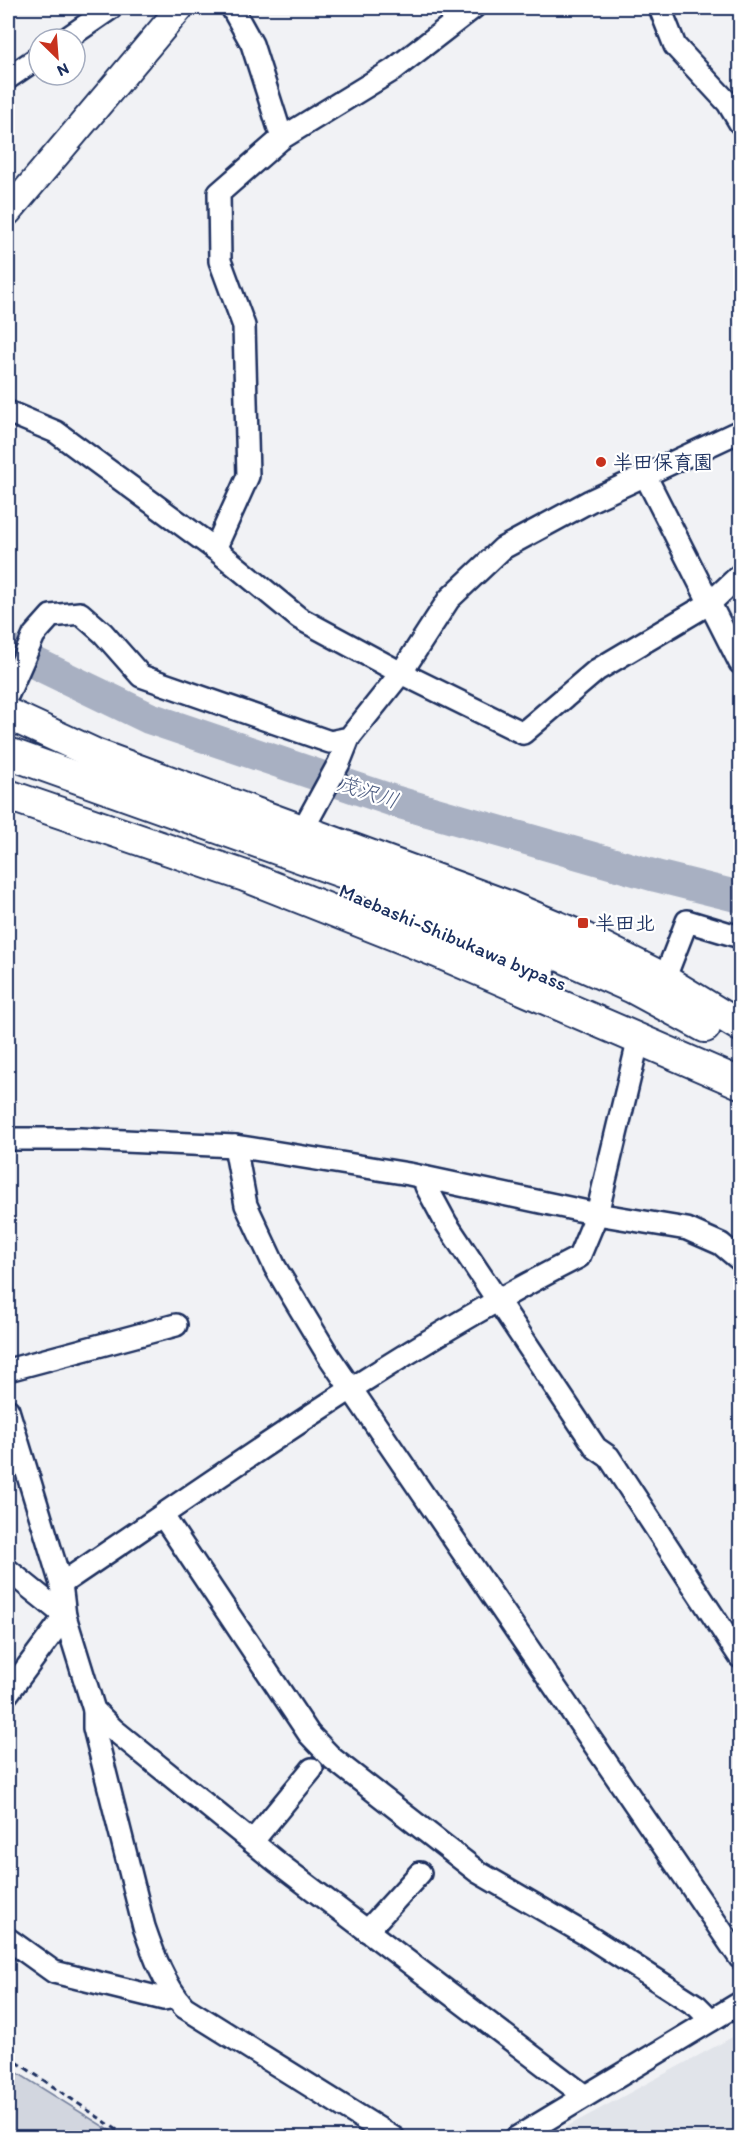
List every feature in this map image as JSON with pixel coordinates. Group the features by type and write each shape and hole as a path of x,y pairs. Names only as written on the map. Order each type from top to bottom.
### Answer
{"highway":[{"path":"8,714 95,754 508,906 582,938 664,980 741,1026"},
{"name":"Maebashi-Shibukawa bypass","path":"8,753 493,926 633,988 741,1046"},
{"path":"8,795 245,876 437,952 741,1083"},
{"name":"Maebashi-Shibukawa bypass","path":"164,810 345,891 492,952 621,1011 741,1071"}],"main road":[{"path":"8,212 180,8"}],"street":[{"path":"83,27 111,8"},
{"path":"232,8 252,44 282,138"},
{"path":"215,549 248,476 244,326 220,261 219,193 282,138 393,70 473,8"},
{"path":"660,8 675,46 728,103 741,123"},
{"path":"8,78 27,65"},
{"path":"8,412 56,432 215,549 300,618 401,673 523,733 597,670 710,603 741,575"},
{"path":"302,831 339,764 349,738 401,673 449,599 503,548 645,474 741,431"},
{"path":"645,474 741,663"},
{"path":"8,693 33,635 51,616 80,613 103,633 141,676 330,742 349,738"},
{"path":"664,980 687,921 741,937"},
{"path":"61,1584 351,1390 498,1298 579,1257 597,1214 639,1038"},
{"path":"8,1139 80,1139 235,1146 426,1178 597,1214 687,1228 721,1244 741,1260"},
{"path":"235,1146 246,1205 275,1267 351,1390 741,1958"},
{"path":"426,1178 426,1186 446,1223 596,1448 609,1457 741,1657"},
{"path":"8,1370 176,1325"},
{"path":"8,1410 61,1584 65,1616 94,1710 94,1728 144,1927 155,1959 184,2007 394,2138"},
{"path":"163,1516 309,1734 333,1759 478,1872 585,1934 697,2006 711,2020"},
{"path":"8,1570 65,1616"},
{"path":"8,1693 65,1616"},
{"path":"94,1710 113,1729 252,1842 585,2096"},
{"path":"252,1842 312,1769"},
{"path":"367,1931 420,1873"},
{"path":"8,1939 54,1972 164,1999 176,1997"},
{"path":"516,2138 741,2003"}],"path":[{"path":"8,2056 129,2138"}],"shaded area":[{"path":"740,2033 740,2137 548,2137"},
{"path":"8,2067 109,2130 120,2137 8,2137"}],"waterway":[{"name":"茂沢川","path":"8,650 149,718 397,802 656,876 740,897"}],"place":[{"name":"半田保育園","path":"601,462"},
{"name":"半田北","path":"583,923"}]}
